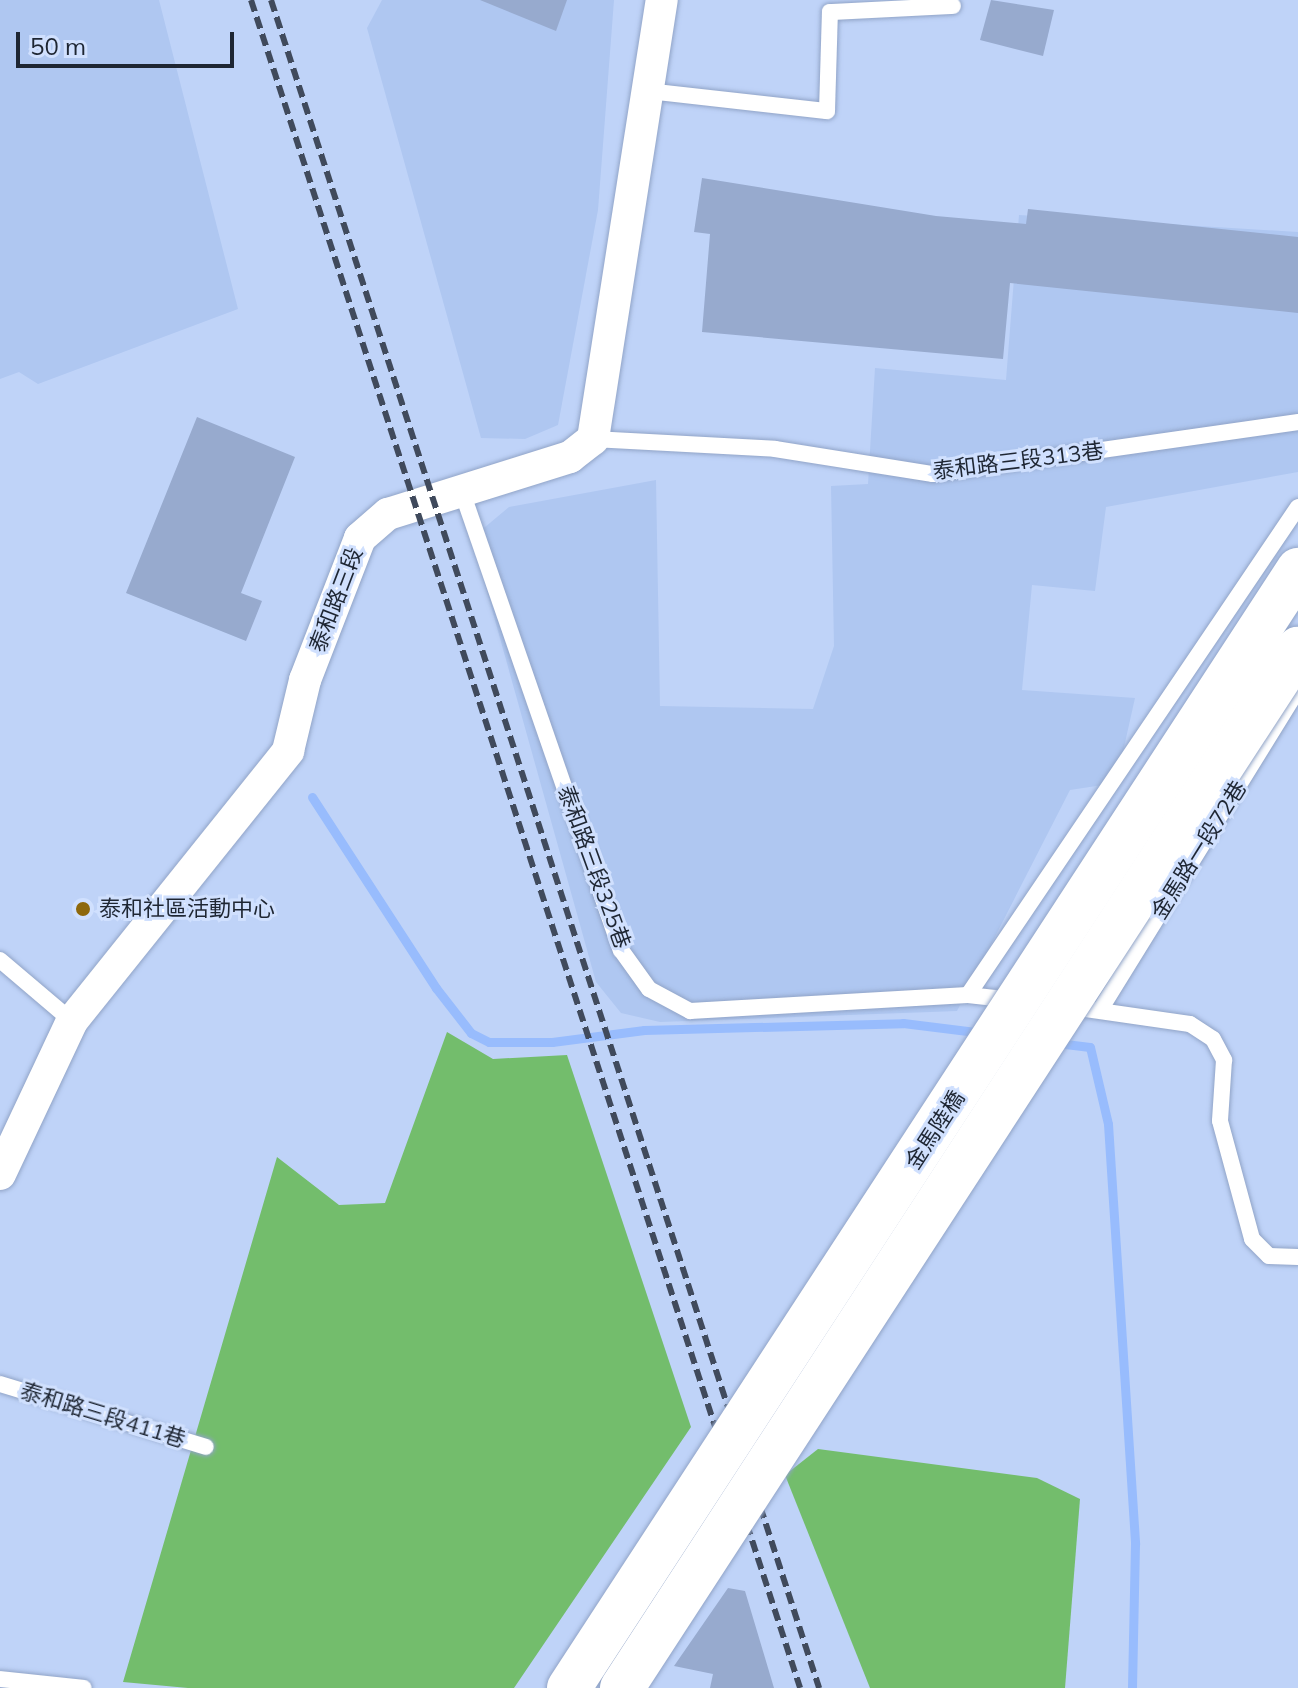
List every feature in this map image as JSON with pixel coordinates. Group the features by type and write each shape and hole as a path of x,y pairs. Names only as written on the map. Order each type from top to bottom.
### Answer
{"main road":[{"name":"金馬陸橋","path":"569,1688 1298,570"},
{"name":"金馬陸橋","path":"622,1688 1298,649"}],"street":[{"path":"593,439 662,0"},
{"name":"泰和路三段","path":"0,1174 72,1021 288,751 305,680 360,538 388,514 570,457 593,439"}],"lane":[{"path":"648,91 827,111 830,12 953,6"},
{"name":"泰和路三段313巷","path":"593,439 775,449 933,474 1298,422"},
{"name":"泰和路三段325巷","path":"461,489 621,950 649,989 690,1011 968,995 1190,1024 1213,1039 1224,1060 1220,1121 1252,1239 1269,1256 1298,1257"},
{"path":"968,995 1298,507"},
{"name":"金馬路一段72巷","path":"1100,1010 1298,690"},
{"path":"0,960 72,1021"},
{"name":"泰和路三段411巷","path":"0,1384 206,1447"},
{"path":"0,1679 84,1688"}],"shaded area":[{"path":"0,0 159,0 238,309 38,384 19,372 0,379"},
{"path":"382,0 614,0 598,210 558,425 525,439 481,438 367,28"},
{"path":"1019,215 1298,232 1298,472 1106,507 1095,591 1032,585 1022,690 1135,698 1116,783 1070,790 957,1011 660,1022 621,1013 596,982 472,538 509,507 656,480 660,706 813,709 834,646 831,486 868,484 875,368 1006,380"}],"green space":[{"path":"447,1032 493,1059 567,1055 691,1427 514,1688 188,1688 123,1682 277,1157 339,1205 385,1203"},
{"path":"818,1449 1037,1478 1080,1499 1065,1688 870,1688 785,1475"}],"building":[{"path":"480,0 567,0 556,31"},
{"path":"991,0 1054,10 1043,56 980,40"},
{"path":"702,178 936,216 1026,224 1028,209 1298,237 1298,313 1010,283 1003,359 702,332 710,234 694,232"},
{"path":"197,417 295,457 241,593 262,601 246,641 126,593"},
{"path":"728,1588 745,1591 774,1688 710,1688 713,1674 674,1666"}],"waterway":[{"path":"312,797 436,988 471,1033 489,1042 552,1042 644,1030 903,1023 983,1033"},
{"path":"1057,1043 1090,1047 1108,1124 1135,1544 1132,1688"}],"railway":[{"path":"251,0 800,1688"},
{"path":"271,0 819,1688"}],"place":[{"name":"泰和社區活動中心","path":"83,909"}]}
